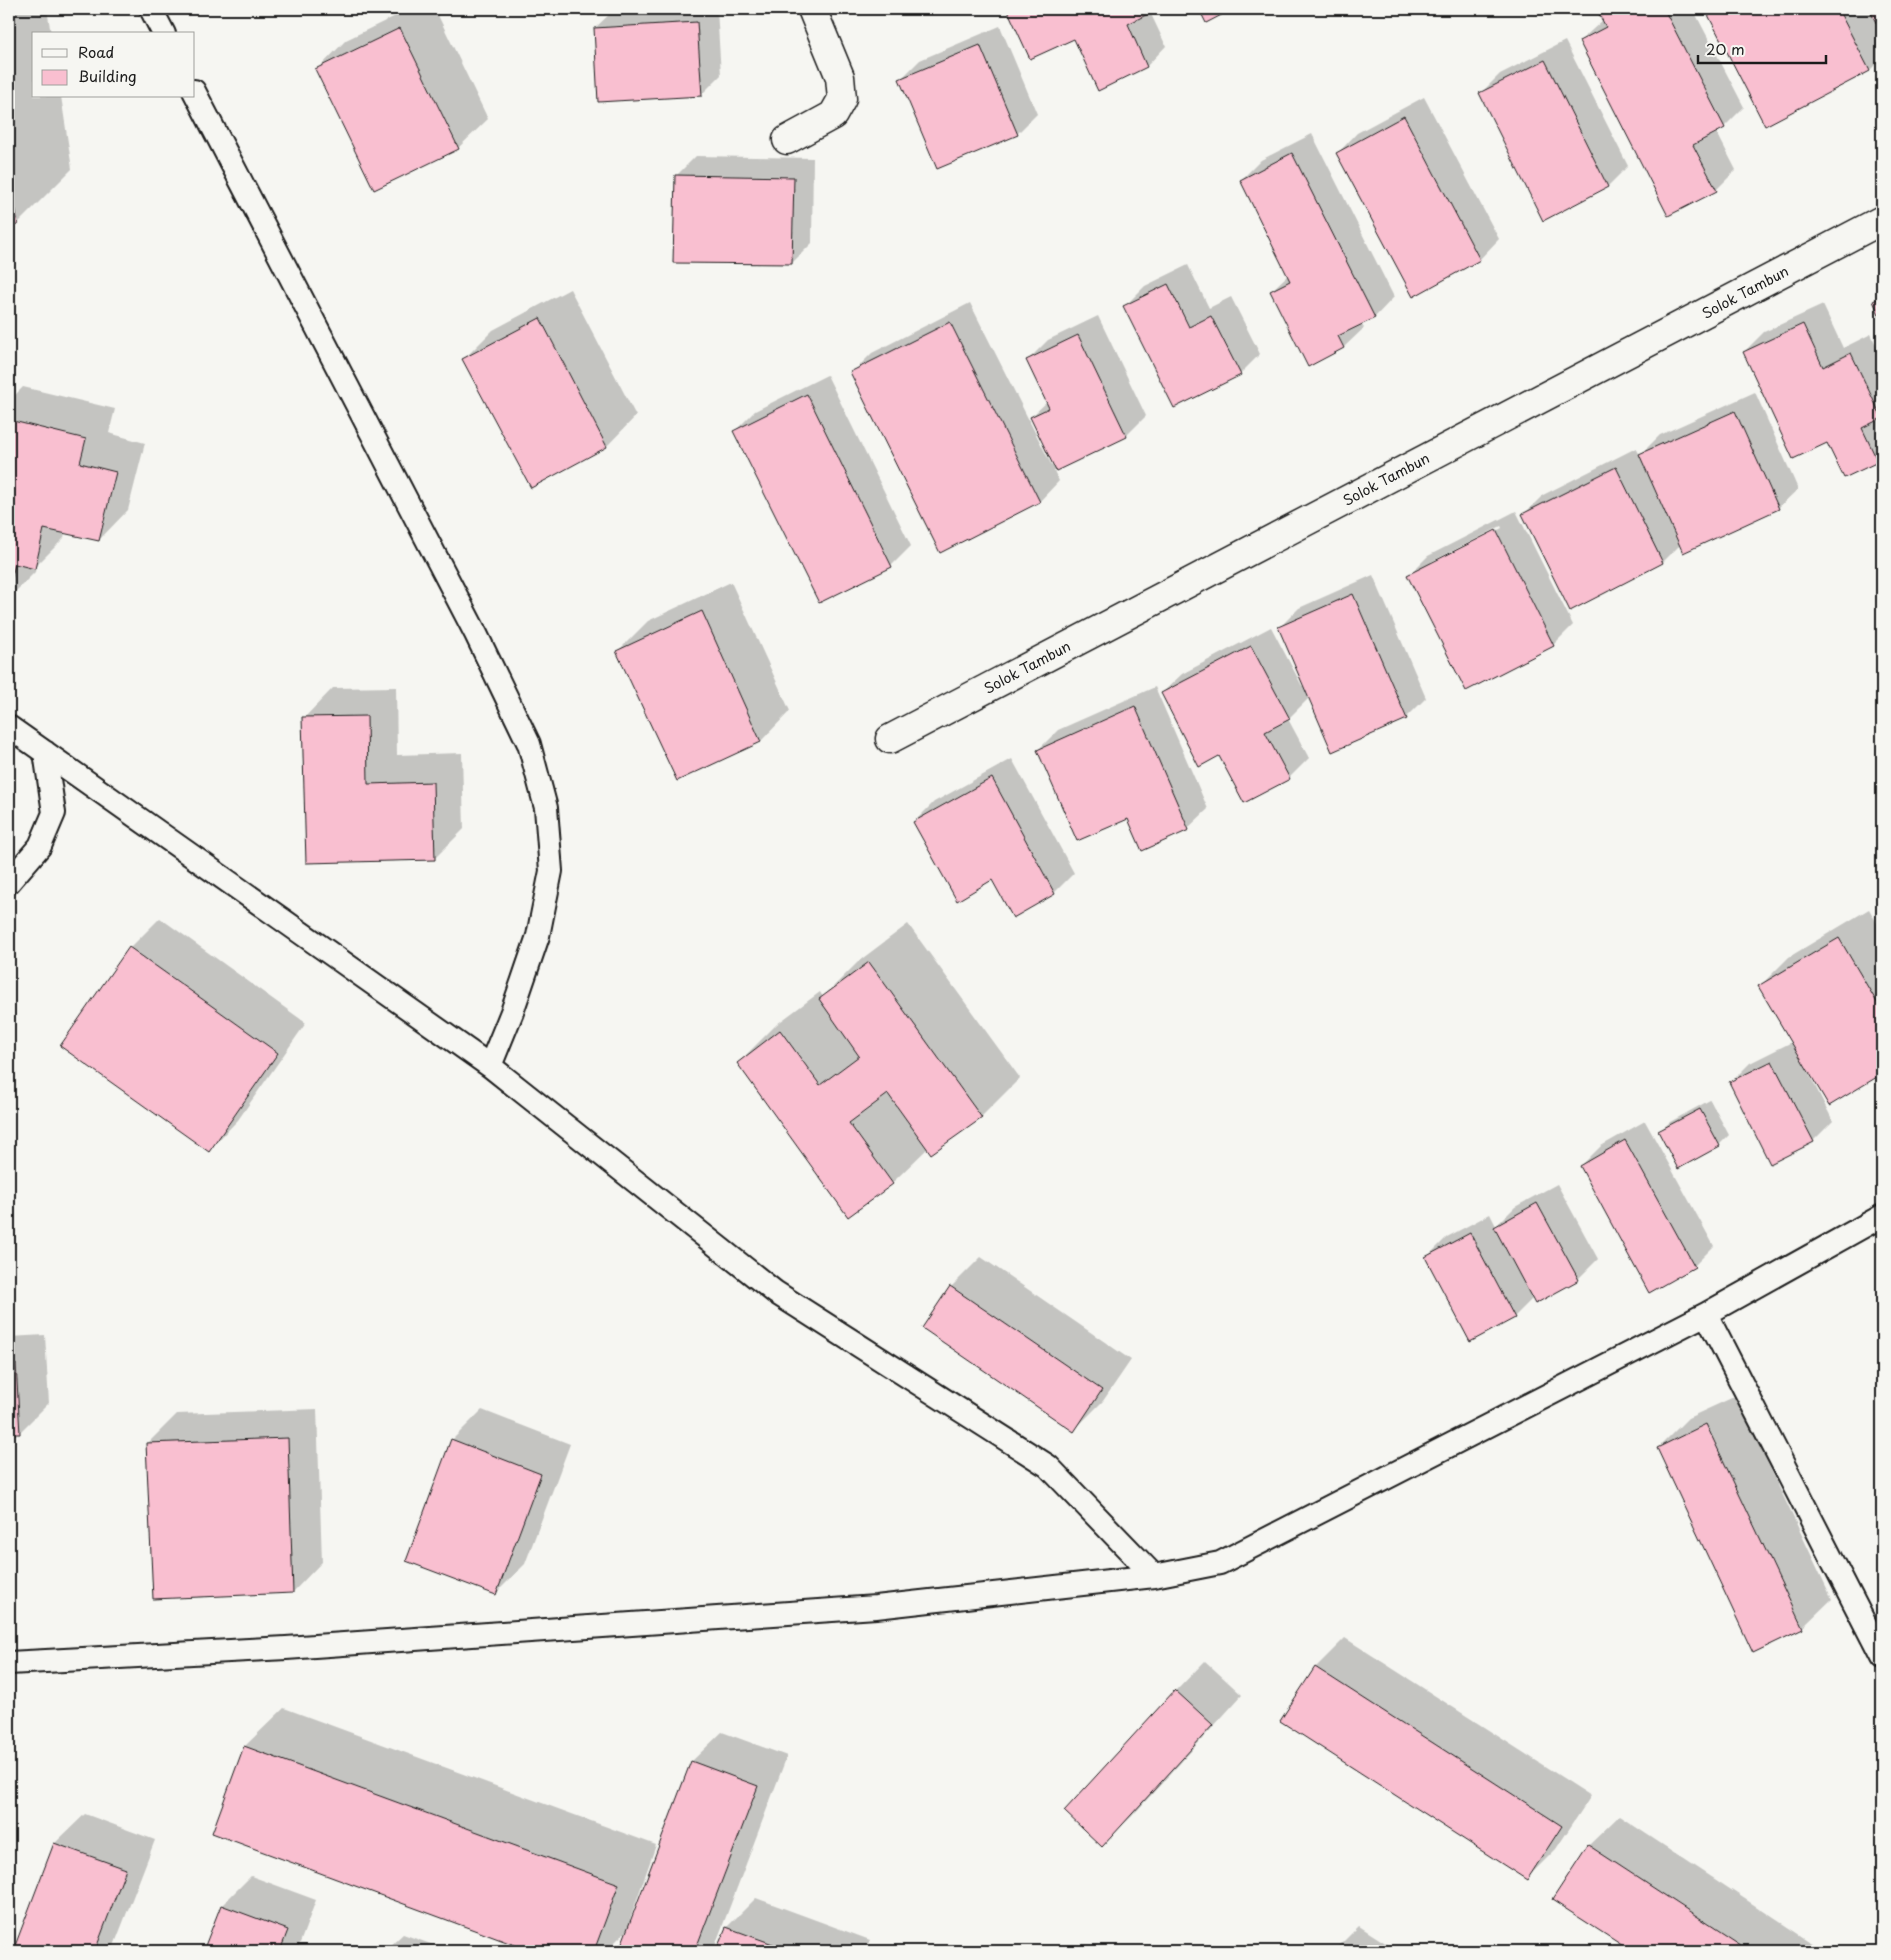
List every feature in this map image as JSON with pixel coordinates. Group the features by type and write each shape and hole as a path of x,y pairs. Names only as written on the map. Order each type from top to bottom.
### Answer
{"street":[{"path":"787,140 833,115 842,99 840,77 812,9"},
{"name":"Solok Tambun","path":"890,739 1882,220"}],"lane":[{"path":"151,9 163,32"},
{"path":"195,93 471,625 529,744 546,808 551,871 538,936 512,1012 490,1066"},
{"path":"9,727 490,1066 775,1292 1048,1466 1154,1576"},
{"path":"9,882 40,846 54,813 45,752"},
{"path":"9,1663 286,1648 876,1607 1154,1576 1220,1563 1706,1314 1882,1216"},
{"path":"1706,1314 1882,1657"}],"building":[{"path":"1007,9 1156,9 1128,24 1147,67 1098,91 1074,39 1030,59"},
{"path":"1199,9 1233,9 1206,23"},
{"path":"1596,9 1664,9 1725,128 1693,145 1717,191 1668,216 1579,41 1606,27"},
{"path":"1705,9 1838,9 1870,71 1765,126"},
{"path":"1869,9 1882,9 1882,34"},
{"path":"697,22 702,96 598,102 594,28"},
{"path":"400,28 459,149 374,190 315,69"},
{"path":"980,45 1018,135 937,169 899,79"},
{"path":"1545,60 1608,187 1543,221 1479,93"},
{"path":"1404,116 1480,260 1413,297 1336,153"},
{"path":"1292,153 1375,318 1338,336 1344,348 1308,367 1270,291 1290,281 1240,180"},
{"path":"9,166 18,225 9,226"},
{"path":"675,175 794,177 792,264 673,263"},
{"path":"1168,284 1189,327 1211,316 1241,375 1174,408 1123,306"},
{"path":"1882,297 1882,321 1873,301"},
{"path":"540,318 607,447 531,488 462,359"},
{"path":"950,322 1040,502 940,553 850,372"},
{"path":"1803,324 1823,367 1851,353 1882,418 1862,428 1878,462 1844,478 1827,443 1793,459 1743,352"},
{"path":"1078,335 1127,437 1056,471 1030,417 1049,408 1026,360"},
{"path":"807,394 892,567 819,603 733,431"},
{"path":"1735,411 1779,509 1683,553 1639,454"},
{"path":"9,420 86,439 80,463 116,472 99,541 44,529 35,569 15,564 9,589"},
{"path":"1616,467 1663,563 1570,611 1522,514"},
{"path":"1496,530 1554,646 1466,691 1407,575"},
{"path":"1353,594 1407,719 1332,752 1278,627"},
{"path":"702,611 761,742 677,781 616,651"},
{"path":"1251,646 1290,719 1265,732 1290,779 1244,803 1219,756 1199,767 1161,693"},
{"path":"1135,706 1189,830 1142,851 1128,819 1077,841 1037,750"},
{"path":"367,716 368,784 433,782 435,860 306,863 302,717"},
{"path":"992,778 1055,894 1013,918 992,880 957,901 913,822"},
{"path":"1839,938 1882,1011 1882,1074 1829,1106 1758,986"},
{"path":"129,947 278,1053 209,1152 60,1046"},
{"path":"869,962 982,1118 931,1154 888,1094 849,1123 893,1184 848,1217 737,1063 780,1030 820,1085 859,1056 819,999"},
{"path":"1772,1061 1814,1142 1770,1164 1729,1082"},
{"path":"1700,1109 1720,1146 1678,1169 1658,1131"},
{"path":"1625,1140 1695,1267 1649,1293 1580,1166"},
{"path":"1537,1203 1579,1280 1535,1304 1494,1227"},
{"path":"1470,1233 1515,1318 1470,1342 1425,1257"},
{"path":"950,1286 1102,1390 1074,1432 922,1328"},
{"path":"16,1364 20,1434 9,1434 9,1365"},
{"path":"1706,1424 1803,1629 1753,1653 1657,1448"},
{"path":"288,1438 293,1593 153,1599 146,1443"},
{"path":"451,1439 541,1474 496,1595 406,1561"},
{"path":"1315,1667 1562,1826 1527,1880 1280,1721"},
{"path":"1175,1690 1213,1725 1102,1847 1064,1811"},
{"path":"244,1746 619,1884 594,1951 531,1951 212,1833"},
{"path":"691,1761 758,1786 695,1951 619,1951"},
{"path":"54,1843 126,1869 95,1951 13,1951"},
{"path":"1588,1845 1750,1951 1631,1951 1552,1900"},
{"path":"221,1905 288,1930 280,1951 203,1951"},
{"path":"726,1927 792,1951 716,1951"}]}
